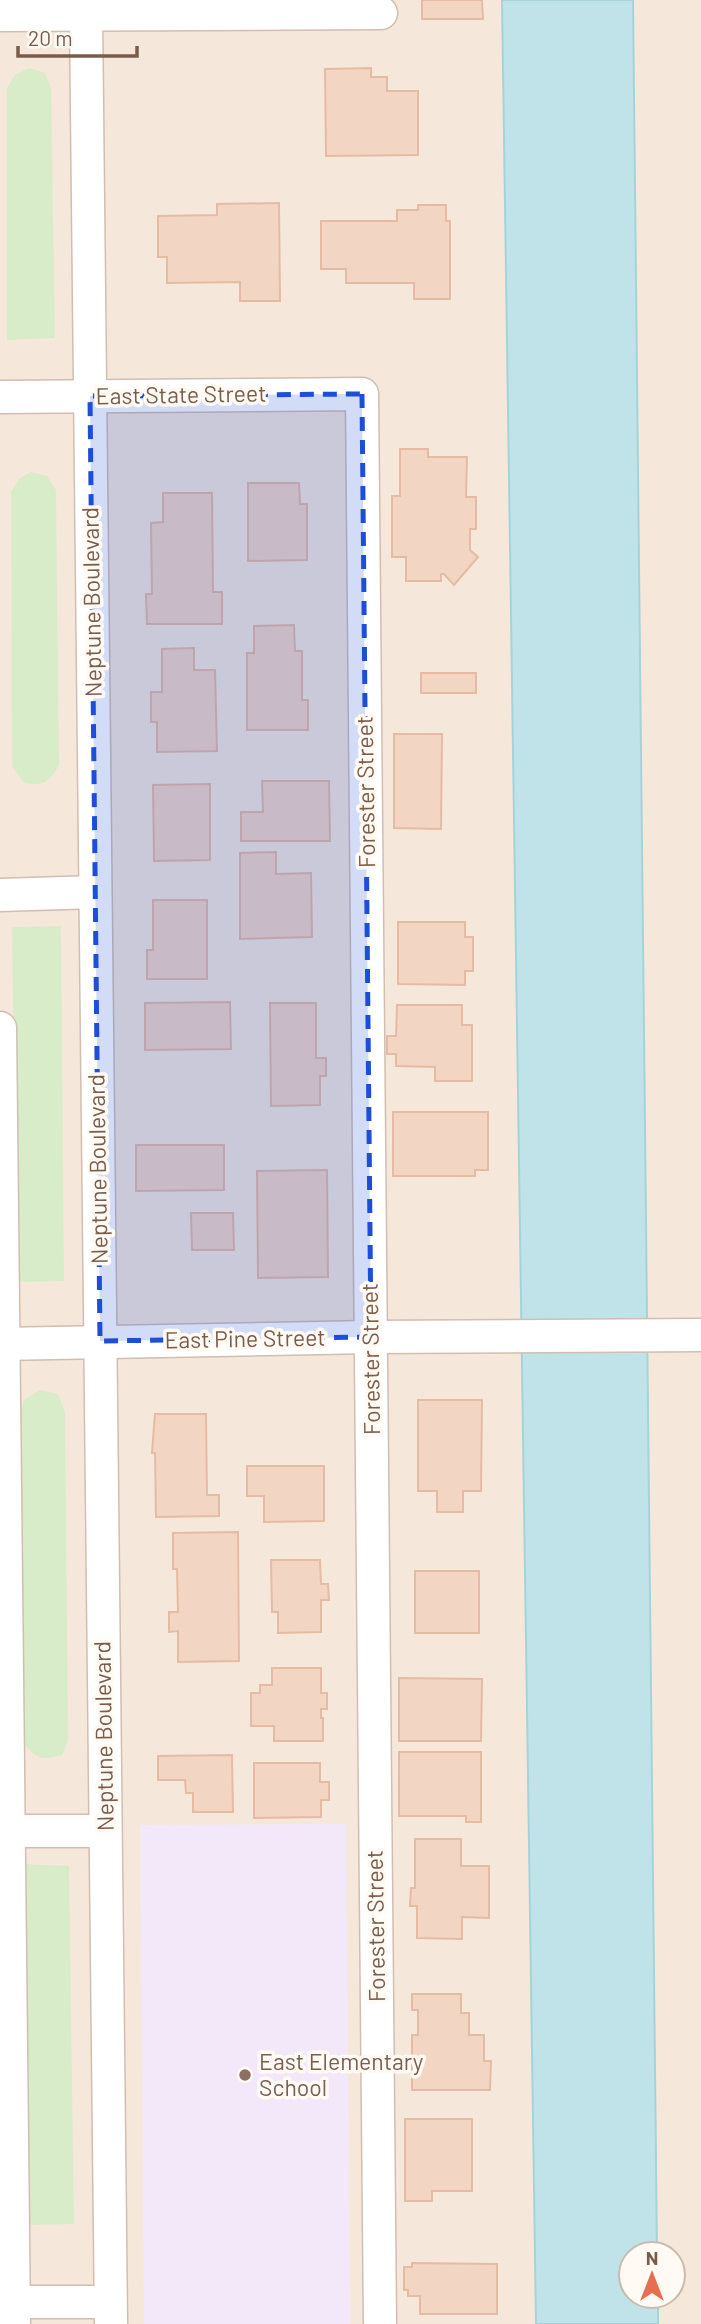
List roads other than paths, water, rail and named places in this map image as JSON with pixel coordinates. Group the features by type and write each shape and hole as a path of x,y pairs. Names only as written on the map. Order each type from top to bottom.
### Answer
{"street":[{"path":"0,15 381,13"},
{"name":"Neptune Boulevard","path":"86,15 110,2313"},
{"name":"East State Street","path":"0,397 362,394"},
{"name":"Forester Street","path":"362,394 380,2324"},
{"path":"0,895 95,892"},
{"path":"0,1028 9,2309 110,2313"},
{"name":"East Pine Street","path":"2,1344 370,1337 695,1335"},
{"path":"4,1831 105,1831"}],"water":[{"path":"502,0 633,0 657,2240 617,2240 617,2310 658,2310 658,2324 536,2324"}],"place":[{"name":"East Elementary School","path":"245,2075"}]}
